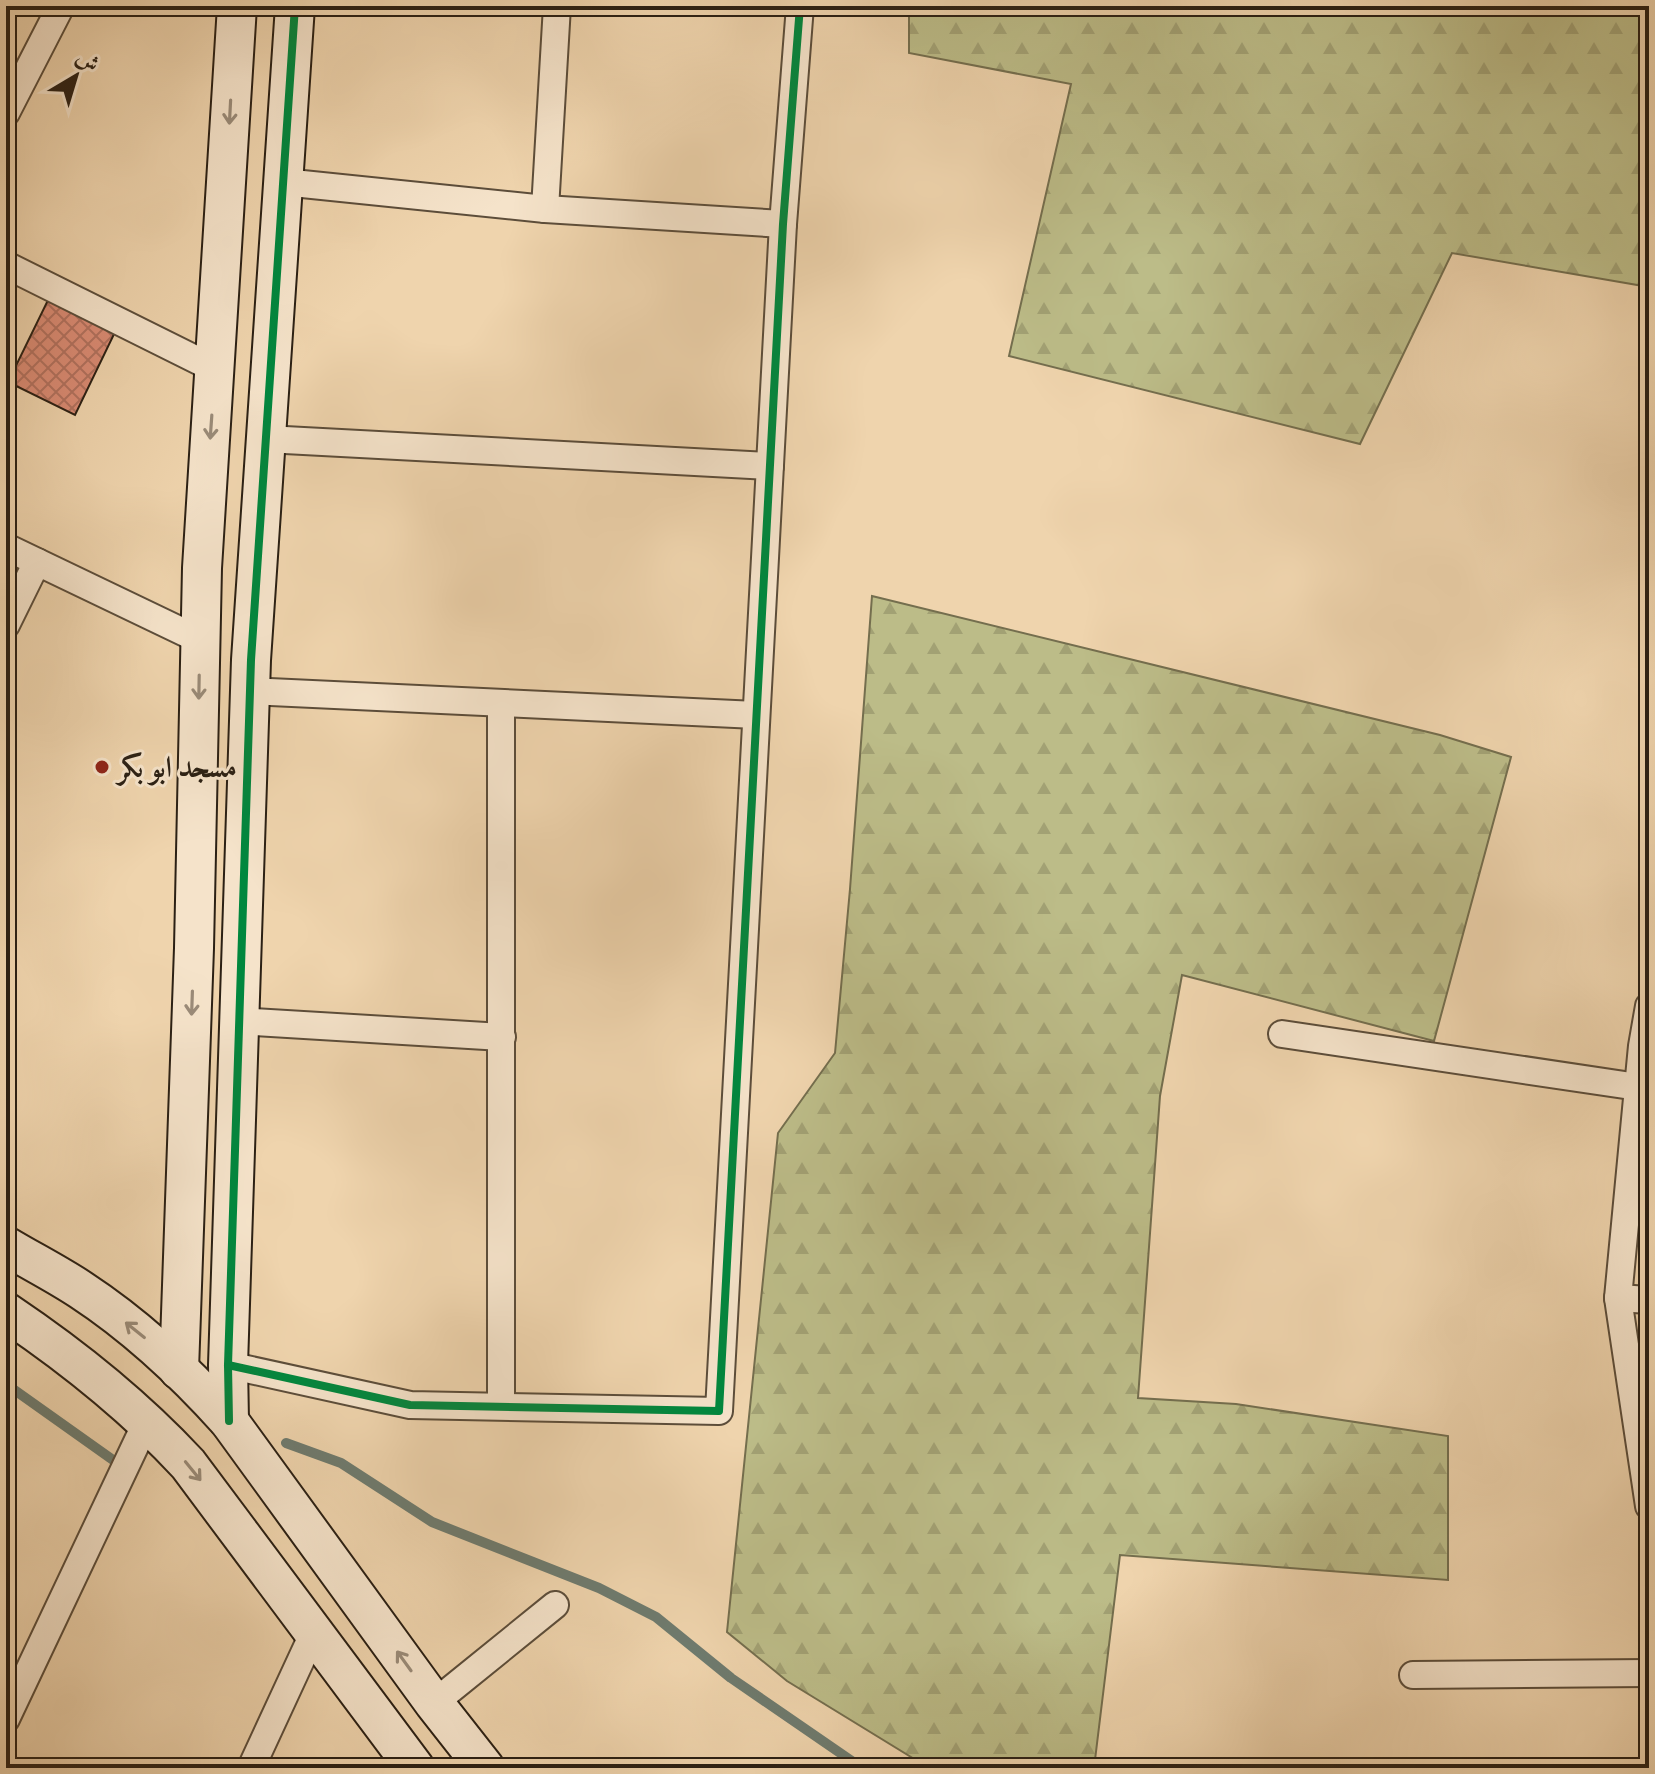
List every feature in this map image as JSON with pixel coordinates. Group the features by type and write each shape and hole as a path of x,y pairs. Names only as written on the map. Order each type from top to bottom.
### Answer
{"street":[{"path":"6,113 61,6"},
{"path":"179,1370 194,948 202,568 237,6"},
{"path":"229,1421 228,1365 251,691 295,6"},
{"path":"545,209 557,6"},
{"path":"228,1365 410,1405 719,1411 783,224 800,6"},
{"path":"234,49 292,53"},
{"path":"283,182 545,209 783,224"},
{"path":"6,265 215,369"},
{"path":"266,439 770,466"},
{"path":"6,547 200,640"},
{"path":"6,625 37,562"},
{"path":"202,568 257,570"},
{"path":"251,691 756,715"},
{"path":"501,703 501,1405"},
{"path":"194,948 241,949"},
{"path":"1649,1006 1618,1298 1649,1506"},
{"path":"239,1021 502,1037"},
{"path":"1282,1034 1638,1087"},
{"path":"6,1246 82,1290 141,1334 229,1421 434,1703 485,1768"},
{"path":"1618,1298 1649,1300"},
{"path":"6,1312 81,1364 147,1421 188,1464 415,1768"},
{"path":"6,1719 147,1421"},
{"path":"434,1703 555,1605"},
{"path":"251,1768 313,1634"},
{"path":"1413,1675 1649,1673"}],"green space":[{"path":"909,6 1649,6 1649,287 1452,253 1360,444 1009,356 1071,84 909,53"},
{"path":"872,596 1440,735 1511,757 1434,1041 1182,975 1160,1096 1138,1398 1236,1404 1448,1436 1448,1580 1120,1555 1094,1768 929,1768 787,1681 727,1632 778,1133 835,1053"}],"building":[{"path":"49,298 116,330 75,415 8,382"}],"waterway":[{"path":"6,1384 113,1460"},
{"path":"286,1443 341,1463 432,1522 599,1588 656,1617 731,1678 862,1768"}],"cycle path":[{"path":"229,1421 228,1365 251,660 295,6"},
{"path":"228,1365 410,1405 719,1411 783,224 800,6"}],"place":[{"name":"مسجد ابو بكر","path":"102,767"}]}
